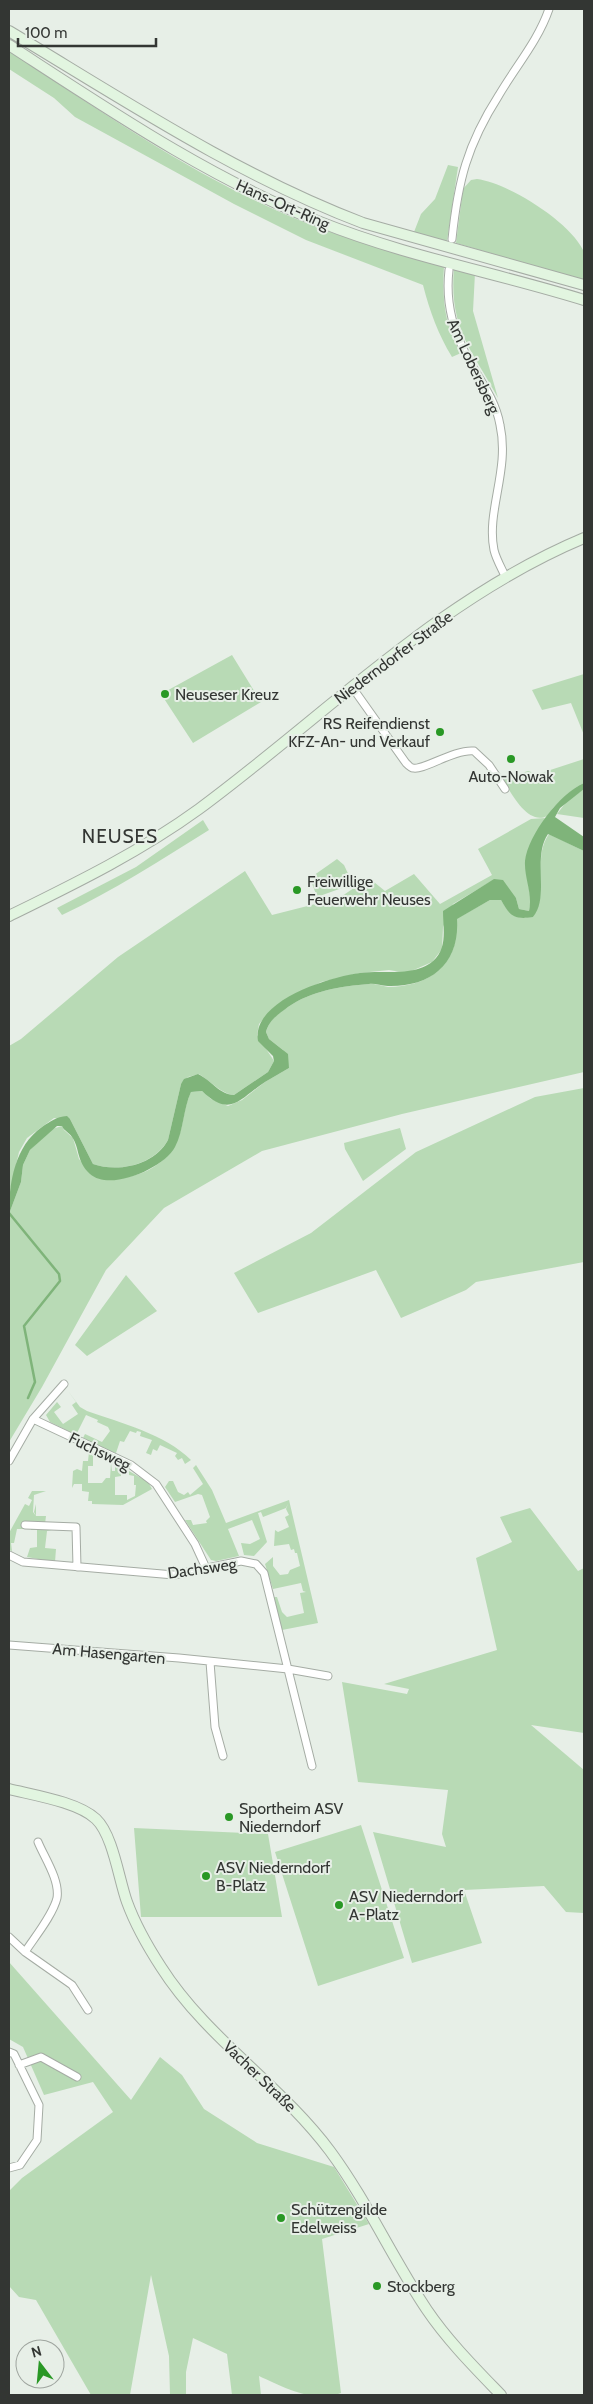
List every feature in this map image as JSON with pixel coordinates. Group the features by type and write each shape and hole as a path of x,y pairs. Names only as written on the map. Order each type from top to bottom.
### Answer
{"main road":[{"name":"Hans-Ort-Ring","path":"9,32 207,150 269,183 330,211 363,223 584,285"},
{"name":"Hans-Ort-Ring","path":"9,46 200,165 259,196 321,223 374,241 584,300"},
{"name":"Niederndorfer Straße","path":"9,916 96,873 198,810 352,687 447,615 506,578 584,538"},
{"name":"Vacher Straße","path":"9,1789 61,1802 97,1819 107,1838 128,1904 161,1967 194,2010 296,2111 330,2151 428,2312 451,2342 501,2395"}],"street":[{"path":"452,239 462,172 473,142 499,94 537,38 548,9"},
{"name":"Am Lobersberg","path":"449,270 447,287 452,322 459,341 490,396 500,426 504,448 503,464 494,514 493,537 494,550 506,578"},
{"path":"352,687 406,763 412,768 420,768 448,755 474,751 490,765 505,789"},
{"path":"9,1461 33,1418 64,1384"},
{"name":"Fuchsweg","path":"33,1418 131,1465 156,1484 195,1544 206,1568"},
{"path":"25,1525 76,1527 77,1567"},
{"name":"Dachsweg","path":"9,1555 23,1562 174,1575 241,1561 256,1564 264,1573 288,1669"},
{"name":"Am Hasengarten","path":"9,1645 288,1669 328,1676"},
{"path":"210,1662 215,1727 222,1756"},
{"path":"288,1669 312,1766"},
{"path":"24,1952 46,1920 57,1897 54,1879 38,1842"},
{"path":"9,1937 24,1952 72,1985 88,2010"},
{"path":"9,2052 14,2054 39,2105 37,2140 20,2165 9,2168"},
{"path":"19,2064 41,2057 77,2077"}],"shaded area":[{"path":"9,51 156,146 248,197 344,237 444,266 443,289 445,311 455,343 461,353 452,357 435,322 423,285 306,240 234,204 75,117 54,98 9,69"},
{"path":"448,165 458,167 447,241 414,232 421,214 435,199"},
{"path":"477,179 490,182 520,196 536,205 565,227 583,250 585,261 584,281 456,243 463,189 471,180"},
{"path":"454,268 475,273 473,311 498,398 471,351 459,323 453,289"},
{"path":"232,655 261,702 193,743 161,694"},
{"path":"584,674 584,735 571,703 542,710 532,690"},
{"path":"584,759 584,783 565,797 547,816 540,818 533,816 520,806 503,779 528,771 538,774"},
{"path":"584,783 584,789 560,808 555,817 584,837 584,851 548,834 543,843 541,854 540,899 538,909 533,917 521,918 513,916 501,900 490,900 457,919 457,935 454,949 440,970 430,977 403,985 371,984 348,986 316,993 297,1001 272,1021 266,1032 269,1039 288,1054 289,1068 265,1082 242,1099 228,1105 221,1104 202,1091 191,1092 175,1147 160,1163 149,1170 123,1179 99,1179 90,1174 82,1164 72,1137 62,1126 57,1126 30,1150 23,1165 21,1182 9,1214 12,1177 20,1154 25,1144 33,1135 51,1121 67,1116 70,1119 93,1164 113,1168 135,1165 145,1161 162,1149 168,1140 181,1084 184,1079 198,1074 224,1093 234,1095 268,1072 274,1061 273,1056 258,1041 259,1027 267,1014 279,1003 312,986 346,975 369,972 408,971 426,966 438,956 443,944 443,911 494,879 503,880 516,898 519,909 529,911 530,898 525,861 532,839 556,805 575,788"},
{"path":"584,789 584,818 557,814 567,801"},
{"path":"545,818 525,863 531,901 529,911 519,909 516,898 490,882 453,904 443,927 442,949 432,962 407,973 389,970 360,973 321,982 273,1008 259,1024 257,1035 274,1061 268,1072 234,1095 221,1090 199,1074 188,1077 181,1084 168,1140 162,1149 145,1161 135,1165 113,1168 93,1164 70,1119 54,1118 27,1138 19,1152 9,1195 9,1046 21,1039 118,957 245,871 272,915 339,898 369,878 385,891 414,874 440,904 492,875 478,849 531,819"},
{"path":"203,820 209,830 137,875 62,915 57,908 136,867"},
{"path":"549,834 584,851 584,1072 402,1114 262,1151 164,1208 106,1270 42,1387 9,1442 9,1214 21,1182 23,1165 30,1150 52,1129 62,1126 73,1138 79,1159 97,1178 123,1178 136,1175 158,1164 167,1156 180,1133 191,1092 202,1091 211,1099 228,1106 242,1100 265,1082 289,1068 283,1050 269,1039 266,1032 277,1015 297,1001 316,993 348,986 376,984 388,987 403,986 417,983 429,977 439,970 453,949 456,935 456,919 490,900 501,900 510,912 518,917 533,917 540,898 541,857"},
{"path":"337,859 344,865 353,884 317,897 310,878"},
{"path":"584,1088 584,1262 476,1282 466,1290 401,1318 376,1270 258,1313 234,1273 311,1233 416,1152 535,1097"},
{"path":"400,1128 406,1149 363,1181 345,1149 344,1143"},
{"path":"126,1275 157,1311 87,1356 75,1345"},
{"path":"68,1391 80,1407 87,1411 156,1436 169,1443 191,1460 185,1464 182,1458 178,1460 175,1456 177,1453 160,1445 157,1451 153,1449 151,1455 146,1453 152,1440 140,1436 141,1432 137,1431 136,1433 130,1431 124,1442 120,1441 116,1453 111,1452 83,1438 85,1434 102,1442 110,1431 108,1427 97,1422 98,1420 86,1415 76,1435 50,1422 46,1415 57,1402 61,1407 54,1412 63,1424 78,1414 72,1405 76,1402"},
{"path":"89,1452 93,1455 93,1466 88,1466 88,1483 102,1483 106,1478 110,1478 111,1463 112,1471 115,1471 115,1464 121,1467 121,1476 115,1477 115,1495 127,1495 127,1500 135,1496 136,1485 134,1485 134,1476 129,1475 129,1471 148,1482 152,1489 123,1505 92,1504 92,1501 88,1501 89,1492 82,1491 82,1484 74,1484 72,1488 73,1471 77,1469 82,1471 83,1461 88,1461"},
{"path":"196,1465 212,1490 226,1523 289,1500 318,1623 282,1630 274,1597 277,1597 282,1612 287,1617 304,1613 300,1593 306,1592 303,1591 301,1583 273,1589 265,1564 273,1557 273,1566 280,1575 288,1574 290,1570 300,1566 297,1553 295,1553 294,1549 291,1550 289,1544 274,1546 275,1530 278,1532 289,1527 285,1517 289,1515 286,1509 288,1504 286,1508 263,1517 261,1512 258,1513 267,1542 254,1556 244,1555 241,1543 250,1544 260,1539 252,1520 228,1529 239,1556 216,1561 211,1560 185,1520 191,1520 193,1525 207,1523 206,1521 210,1517 202,1495 198,1494 175,1502 165,1487 169,1481 173,1481 178,1492 184,1495 188,1492 190,1495 203,1484 193,1468"},
{"path":"32,1491 46,1491 34,1495 33,1512 36,1516 46,1516 45,1524 23,1523 23,1529 17,1529 14,1543 11,1543 12,1551 9,1550 9,1533 25,1504 29,1506 32,1500 28,1498"},
{"path":"530,1508 578,1571 584,1568 584,1733 531,1725 584,1770 584,1913 566,1912 544,1886 464,1890 482,1943 412,1963 373,1832 446,1847 442,1834 448,1790 358,1782 342,1682 407,1694 409,1689 384,1684 497,1650 476,1558 512,1542 500,1517"},
{"path":"31,1526 52,1527 52,1530 47,1531 45,1548 56,1549 55,1562 27,1557 30,1548 37,1547 37,1530 31,1530"},
{"name":"ASV Niederndorf A-Platz","path":"361,1825 404,1958 318,1986 275,1852"},
{"name":"ASV Niederndorf B-Platz","path":"134,1828 268,1834 282,1917 141,1917"},
{"path":"9,1962 131,2100 160,2057 182,2075 204,2109 257,2143 334,2167 369,2224 322,2239 341,2393 321,2397 299,2393 259,2376 261,2395 232,2395 227,2354 193,2338 186,2372 186,2395 170,2395 169,2356 151,2275 130,2395 91,2395 65,2350 65,2339 59,2339 36,2300 19,2297 9,2286 9,2191 22,2178 113,2112 93,2082 44,2095 23,2047 9,2039"}],"waterway":[{"path":"9,1213 59,1274 60,1281 24,1326 35,1382 28,1398"}],"place":[{"name":"Neuseser Kreuz","path":"165,694"},
{"name":"RS Reifendienst KFZ-An- und Verkauf","path":"440,732"},
{"name":"Auto-Nowak","path":"511,759"},
{"name":"Freiwillige Feuerwehr Neuses","path":"297,890"},
{"name":"Sportheim ASV Niederndorf","path":"229,1817"},
{"name":"ASV Niederndorf B-Platz","path":"206,1876"},
{"name":"ASV Niederndorf A-Platz","path":"339,1905"},
{"name":"Schützengilde Edelweiss","path":"281,2218"},
{"name":"Stockberg","path":"377,2286"}],"district":[{"name":"NEUSES","path":"120,836"}]}
